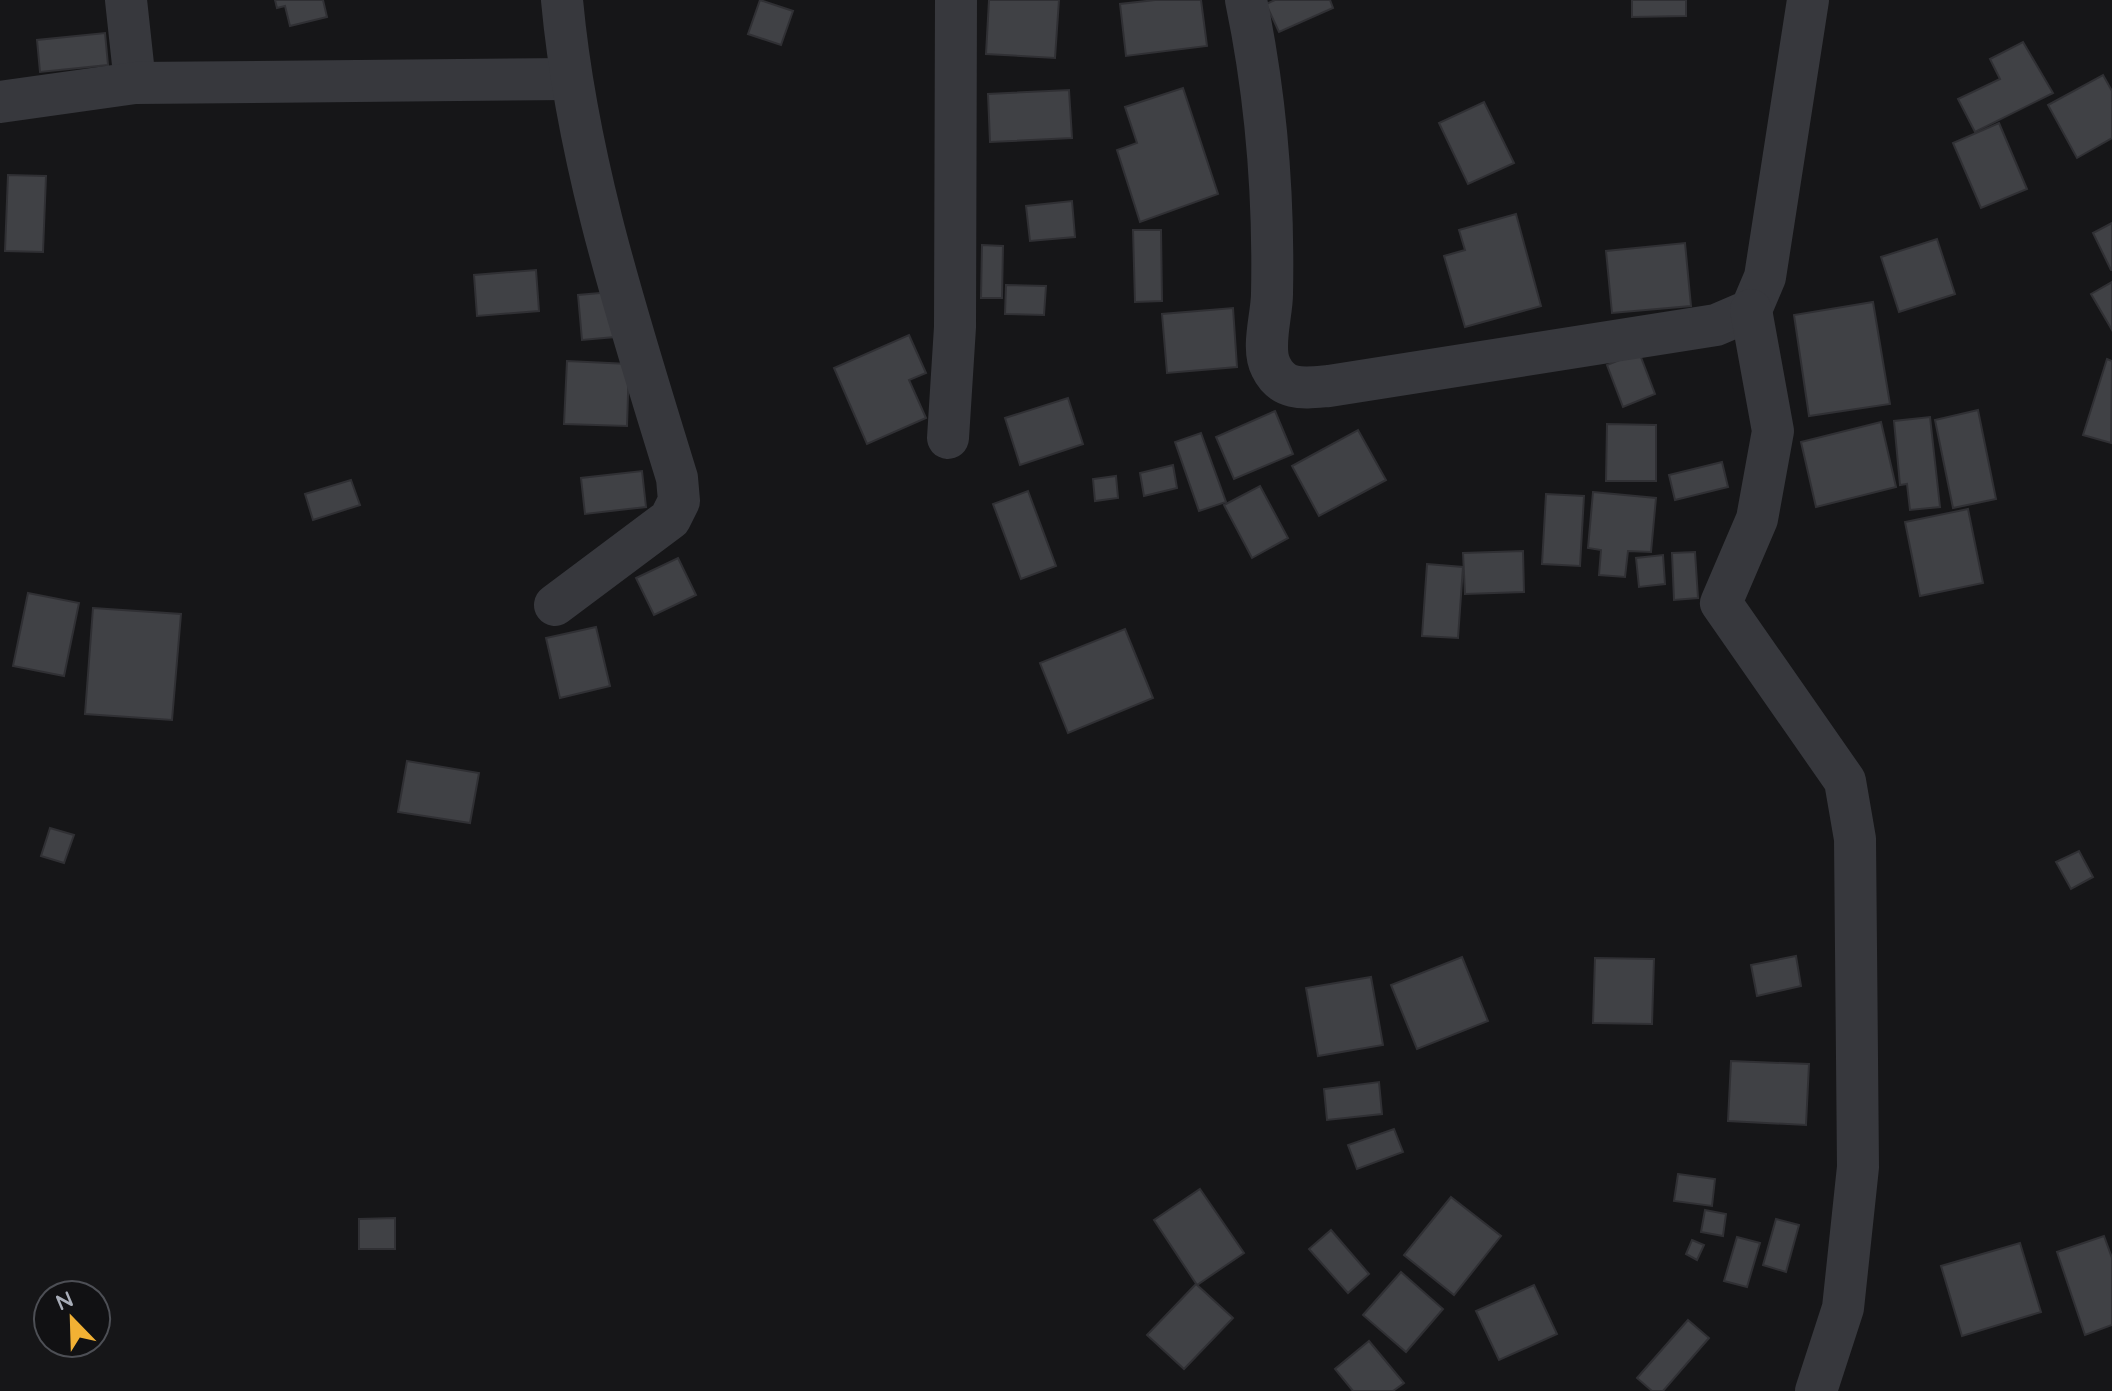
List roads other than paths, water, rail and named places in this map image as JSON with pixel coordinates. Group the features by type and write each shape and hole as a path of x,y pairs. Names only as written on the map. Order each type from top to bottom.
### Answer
{"street":[{"path":"126,0 135,83"},
{"path":"555,605 670,519 679,501 677,478 607,242 569,79 562,0"},
{"path":"948,438 955,327 956,0"},
{"path":"1246,0 1258,58 1272,209 1268,363 1285,384 1294,388 1329,386 1716,325 1751,310"},
{"path":"1808,0 1765,277 1751,310 1773,431 1757,519 1721,603 1845,781 1855,839 1858,1167 1843,1308 1816,1391"},
{"path":"0,102 135,83 569,79"}]}
